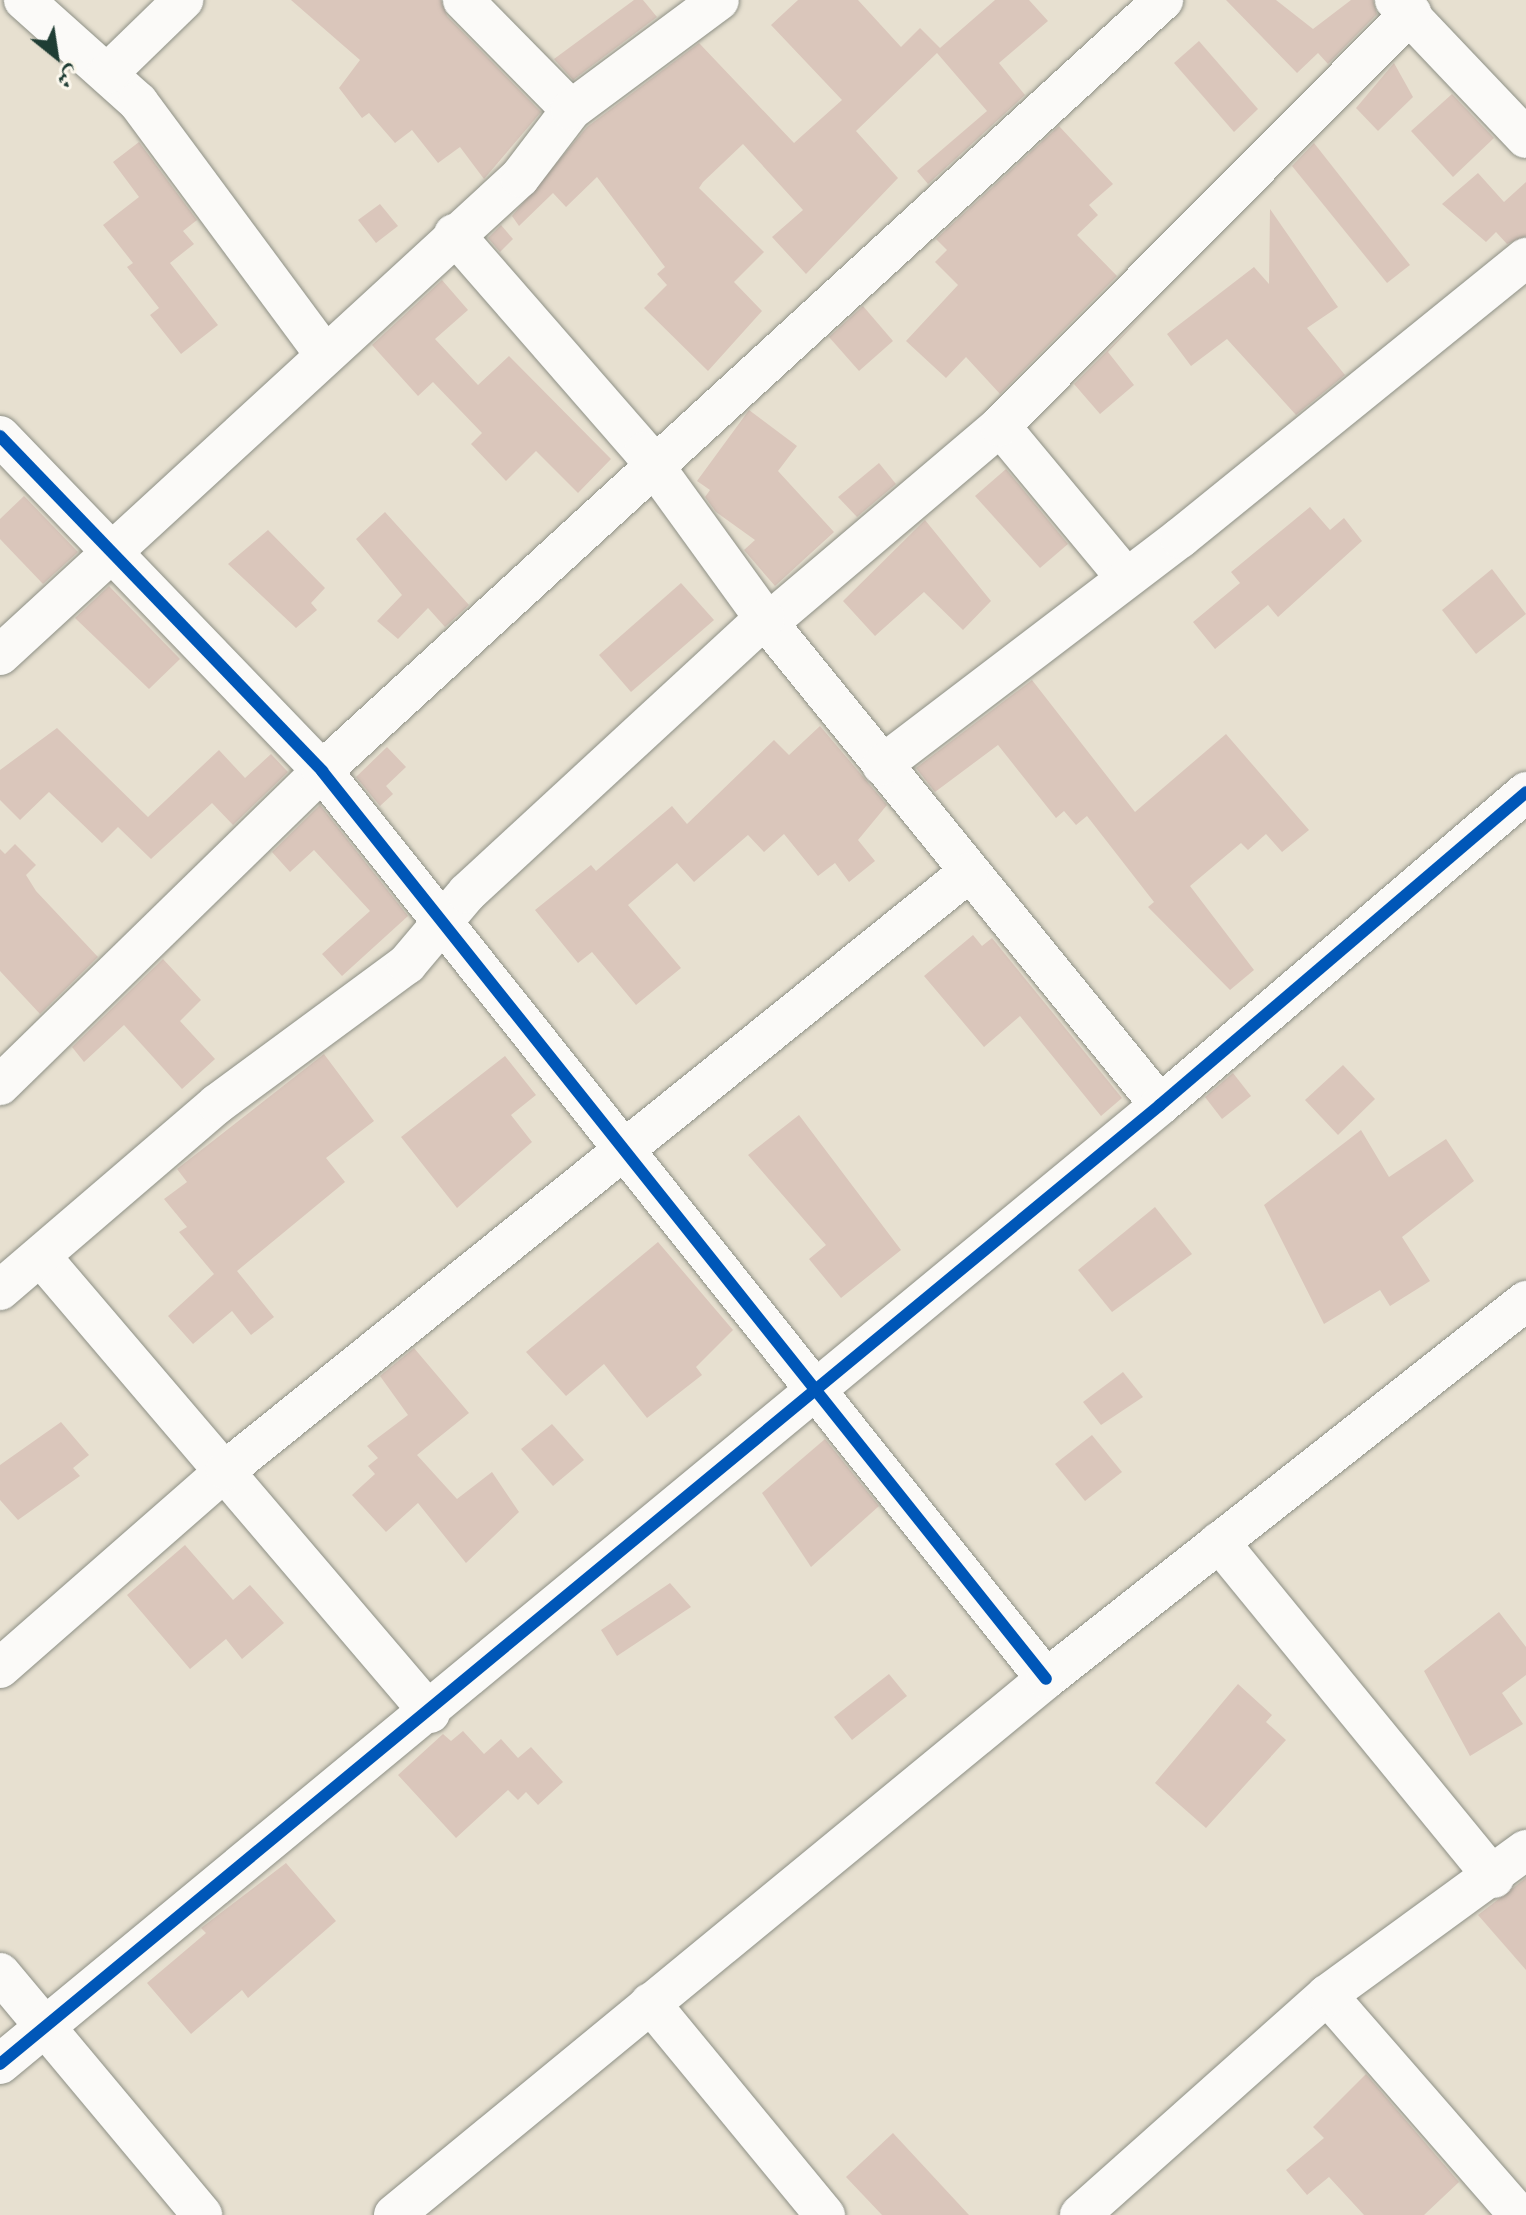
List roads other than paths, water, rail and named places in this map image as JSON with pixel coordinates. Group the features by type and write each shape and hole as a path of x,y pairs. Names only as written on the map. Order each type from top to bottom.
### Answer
{"street":[{"path":"24,0 108,73 179,153 323,352"},
{"path":"108,73 183,0"},
{"path":"463,0 571,110"},
{"path":"0,655 105,552 520,177 571,110 719,0"},
{"path":"0,1085 322,771 658,470 1163,0"},
{"path":"0,1290 42,1258 217,1104 407,964 442,920 767,621 1000,426 1399,3 1526,138"},
{"path":"454,234 658,470 767,621 968,873 1160,1105"},
{"path":"882,765 1126,578 1526,258"},
{"path":"1000,426 1126,578"},
{"path":"0,436 105,552 322,771 1046,1679"},
{"path":"0,2064 45,2024 430,1713 1160,1105 1526,792"},
{"path":"0,1668 226,1470 968,873"},
{"path":"42,1258 226,1470 430,1713"},
{"path":"394,2215 1046,1679 1526,1301"},
{"path":"1219,1542 1494,1878"},
{"path":"1080,2215 1327,1995 1494,1878 1526,1850"},
{"path":"0,1973 202,2215"},
{"path":"1327,1995 1519,2215"},
{"path":"650,2003 825,2215"}]}
